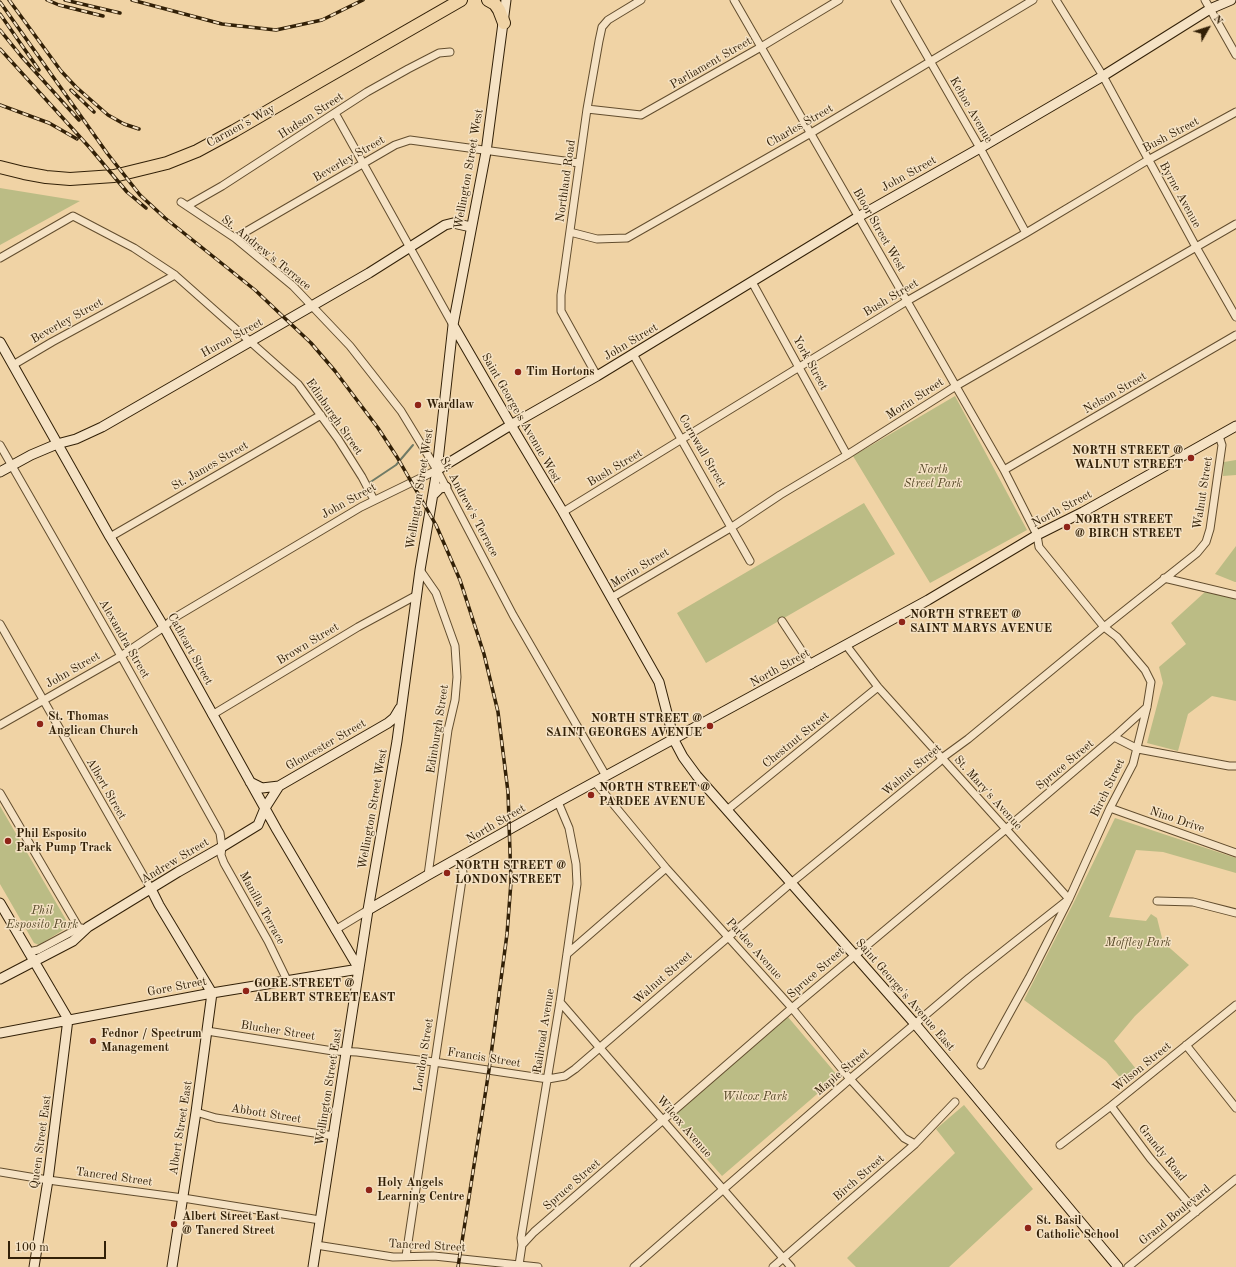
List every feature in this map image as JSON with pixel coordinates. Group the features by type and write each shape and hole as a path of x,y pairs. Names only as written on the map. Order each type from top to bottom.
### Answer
{"highway":[{"name":"Carmen's Way","path":"0,167 32,174 70,179 114,176 167,163 196,151 234,131 462,0"},
{"path":"488,0 495,4 504,23"}],"main road":[{"name":"Wellington Street West","path":"368,910 397,741 420,570 437,470 453,325 486,152 506,0"},
{"name":"John Street","path":"437,470 511,425 597,376 858,217 980,148 1102,76 1210,9 1231,0"},
{"name":"Huron Street","path":"0,472 31,455 102,427 212,362 252,341 312,306 446,226 453,223 471,227"},
{"name":"Saint George's Avenue West","path":"453,325 563,512 659,682 674,740"},
{"name":"Cathcart Street","path":"0,342 57,444 164,628 277,830 359,969"},
{"name":"North Street","path":"368,910 558,802 812,665 928,600 1037,536 1083,512 1236,426"},
{"path":"433,495 440,488 446,487"},
{"name":"Gloucester Street","path":"265,808 279,786 381,728 394,718 401,706"},
{"path":"381,728 390,731 397,741"},
{"name":"Saint George's Avenue East","path":"674,740 696,776 916,1025 1118,1267"},
{"path":"249,781 262,788 279,786"},
{"path":"265,808 258,825 268,825 277,830"},
{"name":"Andrew Street","path":"0,979 72,941 88,927 258,825"},
{"path":"159,905 159,895 163,887 178,872"},
{"path":"151,889 159,905 212,992"},
{"path":"0,903 68,1019"},
{"name":"Wellington Street East","path":"313,1267 368,910"},
{"name":"Gore Street","path":"0,1033 212,992 359,969"},
{"name":"Albert Street East","path":"172,1267 208,1031 212,992"},
{"name":"Queen Street East","path":"34,1267 48,1180 68,1019"}],"street":[{"name":"Northland Road","path":"597,376 561,312 561,296 587,108 602,27 608,20 641,0"},
{"name":"Bloor Street West","path":"734,0 1004,470 1037,536"},
{"name":"Parliament Street","path":"587,108 641,115 761,47 839,0"},
{"name":"Kehoe Avenue","path":"895,0 980,148 1026,233"},
{"name":"Charles Street","path":"570,232 597,239 627,238 811,133 1034,0"},
{"name":"Byrne Avenue","path":"1056,0 1102,76 1236,317"},
{"path":"1205,0 1236,55"},
{"name":"Hudson Street","path":"184,204 222,186 367,92 424,60 439,53 450,52"},
{"name":"Bush Street","path":"563,512 907,301 1026,233 1148,160 1236,112"},
{"name":"Saint George's Avenue West","path":"335,113 453,325"},
{"name":"Beverley Street","path":"235,238 395,145 410,140 486,152 579,163"},
{"name":"St. Andrew's Terrace","path":"184,204 235,238 293,286 350,346 395,403 424,447 513,615 606,776"},
{"name":"Edinburgh Street","path":"0,258 73,216 134,248 175,274 252,341 298,384 321,415 362,477 374,500"},
{"name":"Morin Street","path":"611,598 732,527 780,495 847,455 956,386 1236,224"},
{"name":"Beverley Street","path":"13,365 175,274"},
{"name":"York Street","path":"752,282 847,455"},
{"name":"Nelson Street","path":"1004,470 1236,335"},
{"name":"Cornwall Street","path":"633,354 750,560"},
{"name":"St. James Street","path":"110,536 321,415"},
{"name":"Walnut Street","path":"548,1079 565,1076 575,1069 791,883 942,758 968,740 1104,626 1197,553 1206,542 1210,529 1222,445 1219,436"},
{"name":"Alexandra Street","path":"0,446 122,656 220,833 222,847"},
{"name":"John Street","path":"0,725 122,656 164,628 174,618 374,500 437,470"},
{"name":"Birch Street","path":"981,1065 1029,978 1069,899 1110,808 1133,764 1148,707 1151,682 1145,670 1117,638 1104,626 1039,547 1037,536"},
{"name":"Edinburgh Street","path":"420,570 436,594 455,646 457,677 455,700 448,730 428,875"},
{"path":"1164,578 1236,594"},
{"name":"Brown Street","path":"212,714 358,627 417,595"},
{"path":"782,621 812,665"},
{"name":"Albert Street","path":"0,624 151,889"},
{"name":"St. Mary's Avenue","path":"846,645 878,687 1069,899"},
{"name":"Chestnut Street","path":"727,810 878,687"},
{"name":"Spruce Street","path":"522,1245 534,1232 792,1008 1006,829 1148,707"},
{"path":"1114,737 1138,749 1236,766"},
{"name":"Pardee Avenue","path":"595,782 666,868 792,1008 850,1079 904,1138 915,1144"},
{"path":"0,793 79,928"},
{"name":"Railroad Avenue","path":"519,1264 522,1245 521,1238 548,1079 577,884 576,864 569,828 558,802"},
{"name":"Nino Drive","path":"1110,808 1236,853"},
{"name":"Manilla Terrace","path":"222,847 221,855 224,863 268,941 287,980"},
{"name":"London Street","path":"406,1256 463,873 461,857"},
{"path":"567,954 666,868"},
{"name":"Maple Street","path":"634,1267 850,1079 916,1025 969,978 1069,899"},
{"path":"1158,901 1193,902 1236,913"},
{"name":"North Street","path":"335,930 368,910"},
{"name":"Andrew Street","path":"28,952 38,950 79,928 88,927"},
{"name":"Wilcox Avenue","path":"560,1002 791,1267"},
{"name":"Wilson Street","path":"1060,1145 1111,1106 1236,1005"},
{"name":"Blucher Street","path":"208,1031 346,1052"},
{"path":"1186,1045 1236,1108"},
{"name":"Francis Street","path":"346,1052 434,1062 548,1079"},
{"name":"Birch Street","path":"773,1267 915,1144 955,1102"},
{"name":"Grandy Road","path":"1111,1106 1150,1158 1196,1212"},
{"name":"Abbott Street","path":"196,1112 216,1118 334,1136"},
{"name":"Tancred Street","path":"0,1172 183,1198 320,1220"},
{"name":"Grand Boulevard","path":"1128,1267 1236,1179"},
{"name":"Tancred Street","path":"316,1245 393,1257 434,1256 538,1267"}],"green space":[{"path":"0,188 6,189 80,201 0,245"},
{"name":"North Street Park","path":"955,396 1027,530 930,583 853,456"},
{"path":"1236,460 1236,475 1223,476 1224,462"},
{"path":"864,503 895,554 706,663 677,613"},
{"path":"1236,546 1236,582 1235,582 1215,574"},
{"path":"1206,591 1236,599 1236,701 1212,696 1188,714 1178,751 1147,743 1163,683 1159,667 1186,644 1171,623"},
{"name":"Phil Esposito Park","path":"0,806 69,925 39,945 34,943 0,884"},
{"name":"Moffley Park","path":"1115,818 1236,858 1236,873 1163,852 1136,850 1109,917 1146,921 1151,914 1157,918 1163,942 1189,965 1135,1016 1114,1041 1136,1069 1123,1081 1106,1061 1024,1000"},
{"name":"Wilcox Park","path":"788,1017 838,1076 722,1176 671,1118"},
{"path":"964,1105 1033,1189 949,1267 856,1267 847,1258 955,1153 936,1129"}],"waterway":[{"path":"369,483 396,465 413,445"}],"railway":[{"path":"9,0 61,71 76,87 108,115 124,124 139,129"},
{"path":"47,0 59,5 103,16"},
{"path":"65,0 120,13"},
{"path":"132,0 222,24 276,30 322,20 363,0"},
{"path":"0,2 107,153 140,195 165,218 255,290 311,343 335,371 378,428 397,457 436,525 460,580 484,654 498,712 508,792 511,882 507,934 489,1070 458,1267"},
{"path":"0,14 39,70"},
{"path":"0,30 21,56 79,120"},
{"path":"0,49 90,148 127,192 146,208"},
{"path":"71,90 94,112"},
{"path":"0,105 49,123 77,139"}],"place":[{"name":"Tim Hortons","path":"518,372"},
{"name":"Wardlaw","path":"418,405"},
{"name":"NORTH STREET @ WALNUT STREET","path":"1191,458"},
{"name":"NORTH STREET @ BIRCH STREET","path":"1067,527"},
{"name":"NORTH STREET @ SAINT MARYS AVENUE","path":"902,622"},
{"name":"St. Thomas Anglican Church","path":"40,724"},
{"name":"NORTH STREET @ SAINT GEORGES AVENUE","path":"710,726"},
{"name":"NORTH STREET @ PARDEE AVENUE","path":"591,795"},
{"name":"Phil Esposito Park Pump Track","path":"8,841"},
{"name":"NORTH STREET @ LONDON STREET","path":"447,873"},
{"name":"GORE STREET @ ALBERT STREET EAST","path":"246,991"},
{"name":"Fednor / Spectrum Management","path":"93,1041"},
{"name":"Holy Angels Learning Centre","path":"369,1190"},
{"name":"Albert Street East @ Tancred Street","path":"174,1224"},
{"name":"St. Basil Catholic School","path":"1028,1228"}]}
